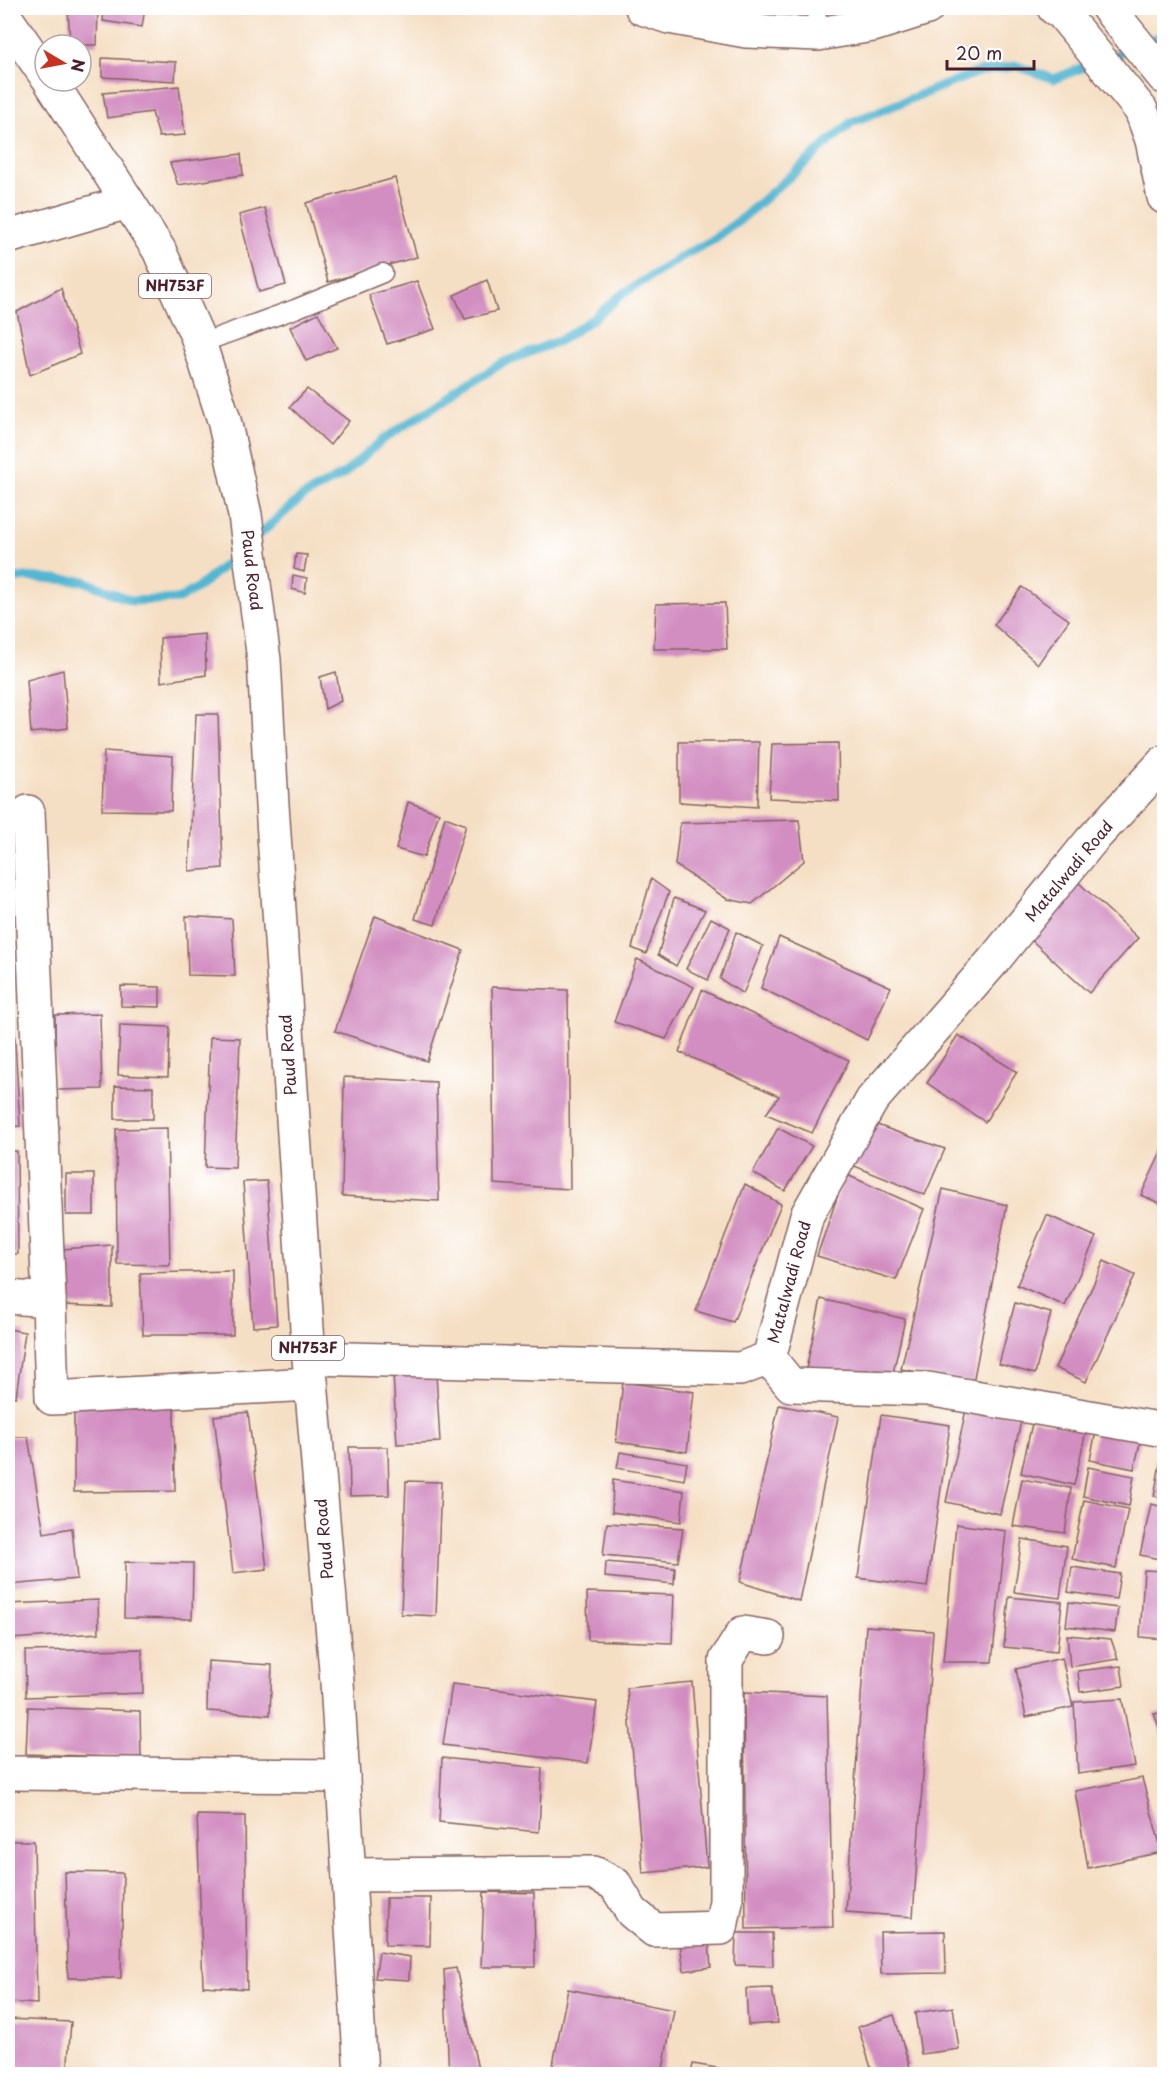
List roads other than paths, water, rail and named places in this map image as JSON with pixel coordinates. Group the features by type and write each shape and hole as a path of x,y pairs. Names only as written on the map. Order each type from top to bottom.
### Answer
{"street":[{"path":"642,8 669,17 746,31 828,20 873,25 927,8"},
{"path":"1108,8 1164,77"},
{"path":"1058,10 1141,110 1152,140 1164,197"},
{"path":"8,21 33,57"},
{"name":"Paud Road","path":"58,93 159,250 199,344 224,420 245,514 264,660 310,1371 337,1682 361,2074"},
{"path":"8,237 128,202"},
{"name":"Matalwadi Road","path":"49,1300 52,1398 310,1371 740,1369 769,1358 807,1215 872,1100 994,960 1090,842 1164,762"},
{"path":"8,1298 49,1300 28,812"},
{"path":"769,1358 790,1384 928,1389 1164,1430"},
{"path":"349,1875 594,1874 615,1884 632,1912 654,1930 721,1928 726,1901 726,1660 743,1633 768,1637"},
{"path":"8,1773 343,1776"}],"lane":[{"path":"199,344 295,309 383,273"}],"waterway":[{"path":"1144,43 1164,35"},
{"path":"254,539 302,497 344,474 382,440 502,363 561,340 594,318 621,295 711,241 740,220 852,122 978,72 1017,66 1054,79 1132,48"},
{"path":"8,580 25,577 84,581 132,601 179,599 200,586 242,550"}]}
